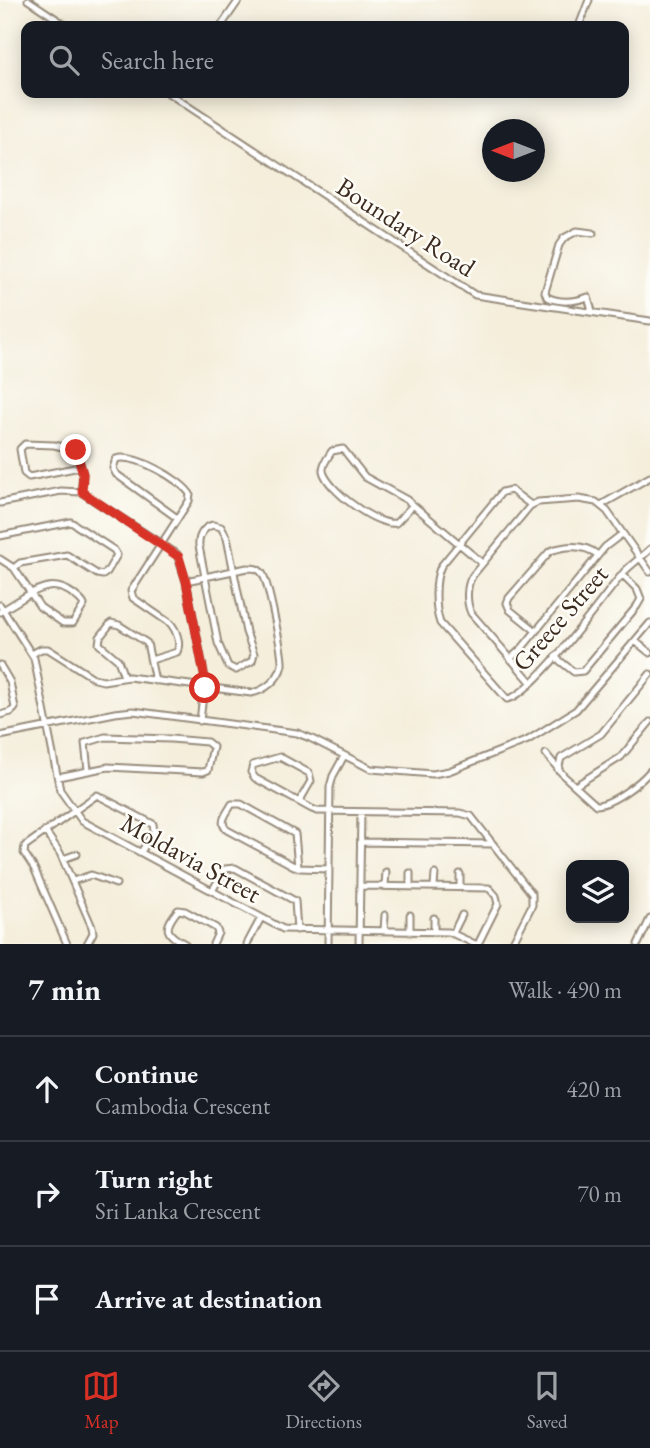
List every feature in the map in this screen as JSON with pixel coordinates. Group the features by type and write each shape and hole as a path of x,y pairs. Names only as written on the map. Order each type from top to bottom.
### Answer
{"street":[{"path":"27,0 59,21"},
{"path":"224,21 239,0"},
{"path":"581,21 589,0"},
{"name":"Boundary Road","path":"180,98 472,294 650,321"},
{"path":"592,312 588,297 577,301 552,300 545,292 561,241 577,231 593,233"},
{"path":"80,467 29,477 24,473 20,449 25,444 74,449 79,454 82,492"},
{"path":"413,505 392,524 345,501 323,470 324,464 332,451 341,449 365,477 413,505 482,563"},
{"path":"151,660 172,655 179,647 173,625 131,595 132,589 190,499 189,493 147,465 123,458 116,459 113,468 118,475 177,518"},
{"path":"601,505 650,477"},
{"path":"0,503 65,491 82,492 179,557 204,674 205,688 200,721"},
{"path":"459,544 504,491 512,491 531,505"},
{"path":"531,682 469,608 469,580 531,505 538,502 579,499 601,505 650,572"},
{"path":"0,536 71,522 117,554 103,575 67,555 20,563 14,568"},
{"path":"213,524 226,533 234,571 247,637 254,654 252,661 236,670 229,667 221,654 199,542 206,527 213,524"},
{"path":"510,659 598,555 622,534"},
{"name":"Greece Street","path":"459,544 438,572 438,617 442,626 507,699 514,698 555,657 623,575 650,549"},
{"path":"536,631 509,609 509,598 546,553 552,550 584,547 598,555"},
{"path":"0,559 14,568 29,594 40,607 66,624 73,623 84,607 83,601 61,586 41,589 29,594 1,609"},
{"path":"32,654 48,649 100,681 124,677 244,693 256,692 270,685 281,668 281,657 266,580 262,572 256,569 205,574 186,581"},
{"path":"555,657 574,672 583,671 641,599 640,594 623,575"},
{"name":"Moldavia Street","path":"1,609 32,654 62,794 82,821 283,929 453,933 476,944"},
{"path":"0,736 129,711 297,733 376,770 433,774 447,772 531,739 576,710 650,623"},
{"path":"124,677 118,660 99,644 99,639 110,624 116,624 145,642 149,648 155,681"},
{"path":"635,641 650,653"},
{"path":"0,665 10,682 15,708 0,715"},
{"path":"558,770 561,758 601,734 650,674"},
{"path":"575,786 621,757 650,722"},
{"path":"58,777 108,767 206,771 211,765 213,747 207,742 182,739 98,738 84,744 88,770"},
{"path":"546,754 590,802 601,806 640,782 650,771"},
{"path":"328,944 331,782 344,756"},
{"path":"299,802 311,781 309,774 280,757 253,765 253,776 299,802 316,810 467,814 474,819 532,894 532,905 512,944"},
{"path":"67,944 34,868 23,850 25,846 94,795 99,795 152,823 153,832 141,852"},
{"path":"298,867 295,834 241,804 232,804 223,820 225,829 298,867 329,869"},
{"path":"359,944 361,812"},
{"path":"45,831 63,859 93,929 87,944"},
{"path":"361,842 493,844"},
{"path":"63,859 77,854"},
{"path":"212,891 225,869 234,868 295,901 297,930"},
{"path":"385,885 386,872"},
{"path":"410,873 410,886"},
{"path":"73,881 91,874 116,884"},
{"path":"434,886 435,874"},
{"path":"460,874 460,886"},
{"path":"360,886 488,887 498,900 476,944"},
{"path":"185,944 170,936 168,932 168,926 178,910 216,928 217,936 213,944"},
{"path":"384,931 385,915"},
{"path":"410,915 410,932"},
{"path":"453,933 462,915"},
{"path":"247,944 261,918"},
{"path":"434,932 435,918"},
{"path":"638,944 650,919"}],"route":[{"path":"76,450 83,474 82,492 179,557 186,581 205,688"}]}
